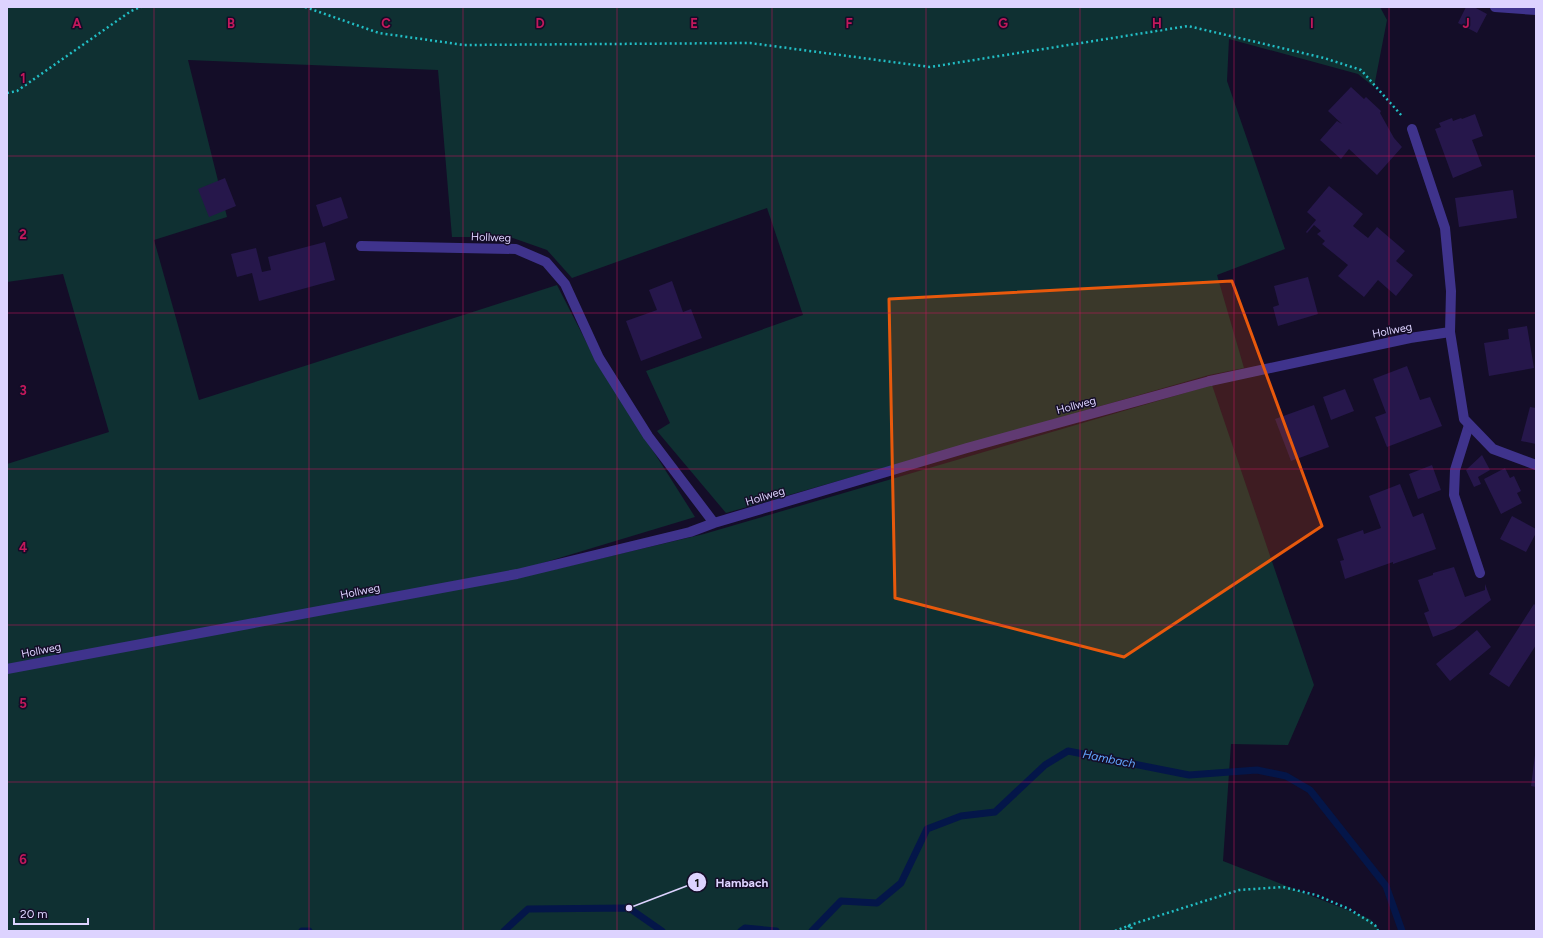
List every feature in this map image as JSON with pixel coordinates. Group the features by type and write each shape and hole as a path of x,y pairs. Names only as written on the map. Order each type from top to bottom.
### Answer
{"street":[{"path":"1494,7 1536,10"},
{"path":"1412,129 1445,228 1451,291 1450,332 1464,419 1493,450 1536,465"},
{"name":"Hollweg","path":"361,246 516,249 546,262 565,284 599,358 648,436 714,523"},
{"name":"Hollweg","path":"7,669 517,574 690,532 714,523 967,448 1210,381 1410,338 1450,332"},
{"path":"1469,425 1455,470 1454,495 1480,573"}],"path":[{"path":"7,93 17,91 131,11 141,7"},
{"path":"305,7 379,33 464,45 750,43 930,67 1188,26 1324,58 1361,70 1412,129"},
{"path":"1115,931 1239,890 1283,887 1316,895 1349,909 1375,925 1378,931"},
{"path":"1125,931 1130,925"},
{"path":"1130,925 1133,931"}],"highlighted area":[{"path":"1232,281 1322,526 1124,657 895,598 889,299"}],"green space":[{"path":"7,7 1380,7 1387,20 1374,87 1358,74 1229,39 1227,81 1285,249 1217,275 1244,368 1209,375 726,513 657,431 670,423 646,371 803,315 767,208 572,278 547,250 510,237 452,237 438,70 188,60 227,217 154,240 199,400 557,285 595,359 695,517 516,571 7,666 7,464 109,432 63,274 7,282"},
{"path":"1212,385 1314,685 1288,745 1231,744 1223,861 1370,919 1380,931 7,931 7,672 518,578 704,534"}],"building":[{"path":"1466,7 1474,7 1487,14 1477,33 1458,23"},
{"path":"1351,87 1364,99 1366,97 1381,111 1380,113 1394,138 1402,147 1377,175 1349,149 1341,159 1320,140 1337,121 1342,124 1328,111"},
{"path":"1475,114 1483,136 1472,140 1482,166 1453,178 1435,129 1441,127 1439,123 1452,118 1453,121"},
{"path":"225,178 236,206 209,217 198,189"},
{"path":"1329,186 1363,214 1353,226 1368,238 1377,227 1405,251 1396,261 1413,275 1396,296 1378,280 1364,297 1338,276 1348,265 1322,244 1325,241 1317,234 1321,231 1314,225 1307,233 1306,232 1316,220 1307,212"},
{"path":"1513,190 1517,218 1459,227 1455,198"},
{"path":"341,197 348,218 323,227 316,205"},
{"path":"325,242 335,280 259,301 252,273 237,277 231,254 256,248 262,272 271,270 268,257"},
{"path":"1308,277 1318,314 1278,326 1273,307 1279,305 1274,286"},
{"path":"672,281 683,312 691,309 702,338 641,361 626,321 657,310 649,290"},
{"path":"1527,326 1534,368 1489,376 1484,343 1509,339 1508,329"},
{"path":"1407,366 1420,400 1430,397 1442,426 1387,447 1375,417 1386,413 1373,379"},
{"path":"1345,389 1354,411 1331,420 1323,397"},
{"path":"1314,405 1329,447 1291,461 1275,419"},
{"path":"1530,407 1536,408 1536,444 1521,441"},
{"path":"1482,455 1490,470 1478,477 1481,484 1474,487 1466,470"},
{"path":"1432,465 1441,490 1418,499 1409,474"},
{"path":"1505,468 1510,478 1514,476 1521,491 1517,493 1522,503 1501,514 1484,479"},
{"path":"1400,484 1413,517 1423,513 1436,549 1345,579 1340,561 1344,560 1337,539 1363,530 1364,534 1381,528 1369,496"},
{"path":"1512,516 1536,529 1536,533 1526,552 1500,539"},
{"path":"1454,567 1465,597 1485,590 1485,584 1491,600 1454,629 1433,637 1424,613 1429,611 1418,580 1433,575 1433,573"},
{"path":"1534,604 1536,606 1536,645 1509,687 1489,674"},
{"path":"1477,630 1491,647 1450,681 1436,664"},
{"path":"1536,755 1536,787 1531,786"}],"waterway":[{"name":"Hambach","path":"812,931 841,901 877,903 901,883 927,829 961,816 995,812 1045,765 1068,751 1189,775 1257,770 1286,776 1310,790 1386,886 1402,931"},
{"name":"Hambach","path":"504,931 528,909 629,908 662,931"},
{"name":"Hambach","path":"741,931 745,928 776,931"},
{"name":"Hambach","path":"302,931 309,931"}],"place":[{"name":"Hambach","path":"629,908"}]}
